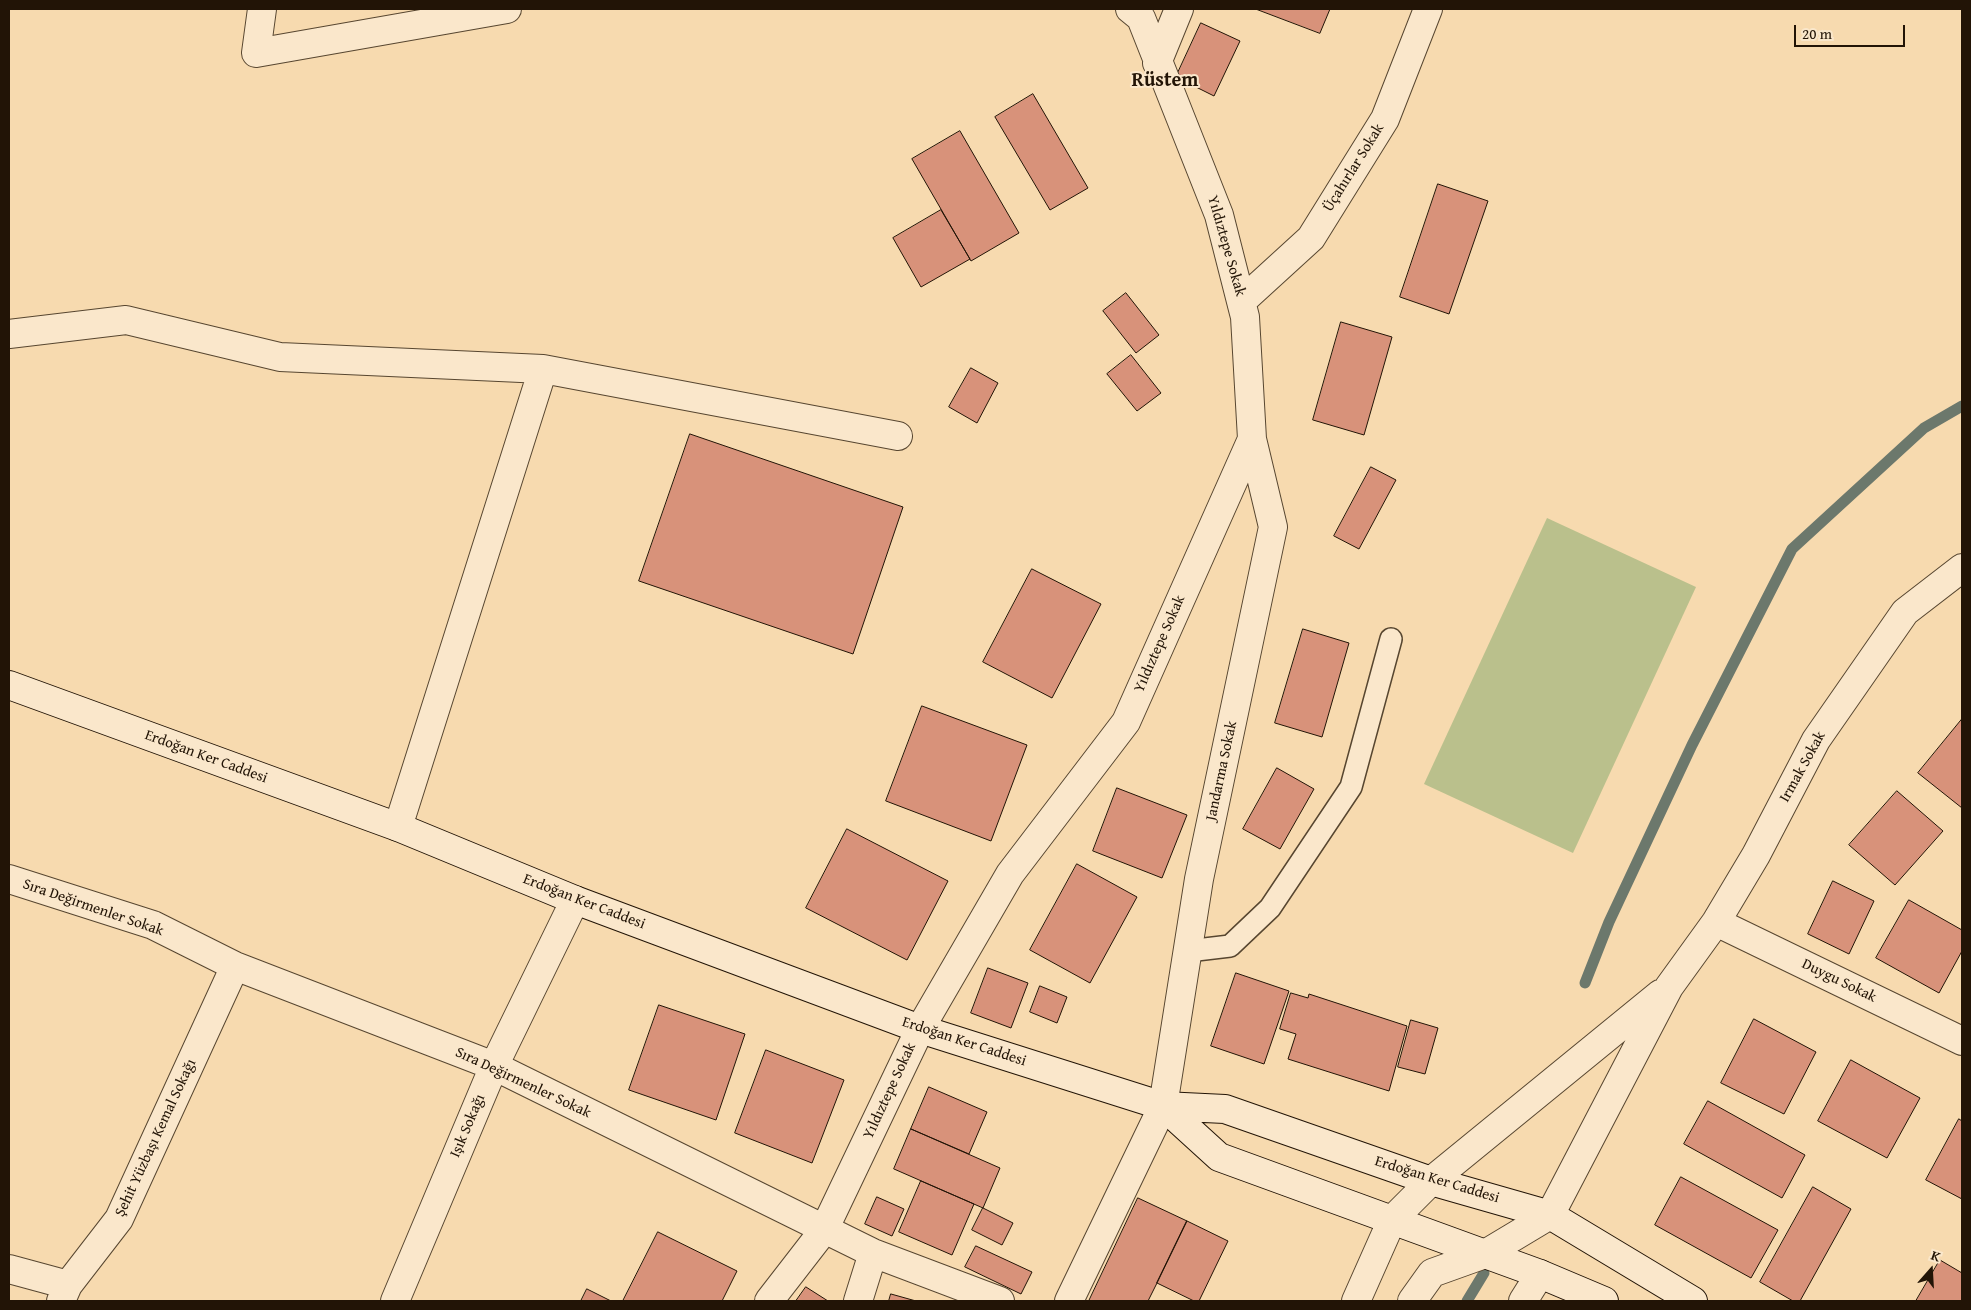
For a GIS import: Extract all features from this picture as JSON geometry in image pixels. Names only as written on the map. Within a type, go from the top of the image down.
[{"type":"street","points":[[262,9],[256,53],[507,9]]},
{"type":"street","name":"Yıldıztepe Sokak","points":[[769,1301],[824,1230],[920,1029],[1010,874],[1126,722],[1252,439],[1242,301],[1219,215],[1181,114],[1158,63],[1141,18],[1130,9]]},
{"type":"street","points":[[1158,63],[1179,9]]},
{"type":"street","name":"Üçahırlar Sokak","points":[[1242,301],[1311,238],[1385,119],[1428,9]]},
{"type":"street","points":[[9,334],[126,320],[280,357],[543,369],[898,436]]},
{"type":"street","points":[[398,826],[543,369]]},
{"type":"street","name":"Jandarma Sokak","points":[[1069,1301],[1164,1106],[1199,879],[1273,527],[1252,439]]},
{"type":"street","name":"Irmak Sokak","points":[[1669,987],[1716,922],[1756,856],[1816,740],[1905,612],[1962,568]]},
{"type":"street","name":"Erdoğan Ker Caddesi","points":[[9,685],[398,826],[575,900],[920,1029],[1164,1106],[1225,1108],[1431,1181],[1550,1215],[1693,1301]]},
{"type":"street","name":"Sıra Değirmenler Sokak","points":[[9,879],[152,925],[235,966],[494,1066],[873,1253],[1000,1301]]},
{"type":"street","name":"Işık Sokağı","points":[[395,1301],[494,1066],[575,900]]},
{"type":"street","name":"Duygu Sokak","points":[[1716,922],[1962,1041]]},
{"type":"street","name":"Şehit Yüzbaşı Kemal Sokağı","points":[[65,1293],[119,1219],[235,966]]},
{"type":"street","points":[[1356,1301],[1392,1220],[1431,1181],[1669,987]]},
{"type":"street","points":[[1412,1301],[1432,1273],[1485,1254],[1550,1215],[1669,987]]},
{"type":"street","name":"Erdoğan Ker Caddesi","points":[[1164,1106],[1219,1157],[1540,1274],[1604,1301]]},
{"type":"street","points":[[858,1301],[873,1253]]},
{"type":"street","points":[[9,1269],[65,1293]]},
{"type":"street","points":[[1524,1301],[1540,1274]]},
{"type":"lane","points":[[1188,952],[1230,946],[1270,908],[1351,786],[1391,639]]},
{"type":"green space","points":[[1547,518],[1696,587],[1573,853],[1424,784]]},
{"type":"building","points":[[1256,9],[1330,9],[1320,33]]},
{"type":"building","points":[[1201,23],[1240,41],[1214,96],[1176,77]]},
{"type":"building","points":[[1033,94],[1088,188],[1050,210],[995,117]]},
{"type":"building","points":[[960,131],[1019,233],[971,261],[912,159]]},
{"type":"building","points":[[1438,184],[1488,201],[1449,314],[1400,297]]},
{"type":"building","points":[[941,210],[970,259],[921,287],[893,238]]},
{"type":"building","points":[[1126,293],[1159,335],[1136,353],[1103,311]]},
{"type":"building","points":[[1341,322],[1392,337],[1364,435],[1313,420]]},
{"type":"building","points":[[1131,355],[1161,393],[1137,411],[1107,374]]},
{"type":"building","points":[[971,368],[998,383],[977,423],[949,407]]},
{"type":"building","points":[[690,434],[903,507],[853,654],[639,581]]},
{"type":"building","points":[[1371,467],[1396,480],[1359,549],[1334,536]]},
{"type":"building","points":[[1032,569],[1101,604],[1052,698],[983,662]]},
{"type":"building","points":[[1303,629],[1349,643],[1322,737],[1275,723]]},
{"type":"building","points":[[922,706],[1027,745],[991,841],[886,801]]},
{"type":"building","points":[[1962,719],[1962,808],[1918,773]]},
{"type":"building","points":[[1277,768],[1314,789],[1280,849],[1243,829]]},
{"type":"building","points":[[1117,788],[1187,815],[1162,878],[1093,851]]},
{"type":"building","points":[[1897,791],[1943,831],[1895,885],[1849,845]]},
{"type":"building","points":[[847,829],[948,881],[907,960],[806,908]]},
{"type":"building","points":[[1077,864],[1137,897],[1090,983],[1030,950]]},
{"type":"building","points":[[1833,881],[1874,901],[1849,954],[1808,934]]},
{"type":"building","points":[[1909,900],[1962,930],[1962,951],[1939,993],[1876,958]]},
{"type":"building","points":[[988,968],[1028,983],[1011,1028],[971,1013]]},
{"type":"building","points":[[1236,973],[1289,991],[1264,1064],[1211,1046]]},
{"type":"building","points":[[1040,986],[1067,997],[1057,1023],[1030,1012]]},
{"type":"building","points":[[1291,993],[1308,998],[1309,994],[1407,1026],[1389,1091],[1288,1059],[1296,1034],[1280,1029]]},
{"type":"building","points":[[659,1005],[745,1034],[716,1120],[629,1090]]},
{"type":"building","points":[[1754,1019],[1816,1052],[1784,1114],[1721,1083]]},
{"type":"building","points":[[1411,1020],[1438,1028],[1425,1074],[1398,1067]]},
{"type":"building","points":[[766,1050],[844,1080],[812,1163],[735,1133]]},
{"type":"building","points":[[1851,1060],[1920,1098],[1887,1158],[1818,1121]]},
{"type":"building","points":[[929,1087],[987,1112],[969,1154],[911,1129]]},
{"type":"building","points":[[1708,1101],[1805,1155],[1782,1198],[1684,1144]]},
{"type":"building","points":[[1959,1119],[1962,1121],[1962,1199],[1926,1180]]},
{"type":"building","points":[[911,1129],[1000,1168],[983,1208],[894,1169]]},
{"type":"building","points":[[1681,1177],[1778,1230],[1751,1278],[1655,1225]]},
{"type":"building","points":[[921,1181],[974,1204],[952,1255],[899,1232]]},
{"type":"building","points":[[1813,1187],[1851,1209],[1800,1301],[1793,1301],[1760,1282]]},
{"type":"building","points":[[877,1197],[904,1209],[892,1236],[865,1224]]},
{"type":"building","points":[[1138,1198],[1187,1221],[1148,1301],[1089,1301]]},
{"type":"building","points":[[983,1208],[1013,1223],[1002,1245],[972,1230]]},
{"type":"building","points":[[1187,1221],[1228,1241],[1199,1301],[1194,1301],[1157,1283]]},
{"type":"building","points":[[658,1232],[737,1271],[722,1301],[623,1301]]},
{"type":"building","points":[[976,1246],[1032,1272],[1021,1294],[965,1267]]},
{"type":"building","points":[[1940,1260],[1962,1273],[1962,1301],[1916,1301]]},
{"type":"building","points":[[806,1287],[828,1301],[796,1301]]},
{"type":"building","points":[[587,1289],[611,1301],[581,1301]]},
{"type":"building","points":[[891,1294],[916,1301],[889,1301]]},
{"type":"waterway","points":[[1585,983],[1609,922],[1692,745],[1792,549],[1924,428],[1962,406]]},
{"type":"waterway","points":[[1467,1301],[1484,1273]]},
{"type":"district","name":"Rüstem","points":[[1165,81]]}]
